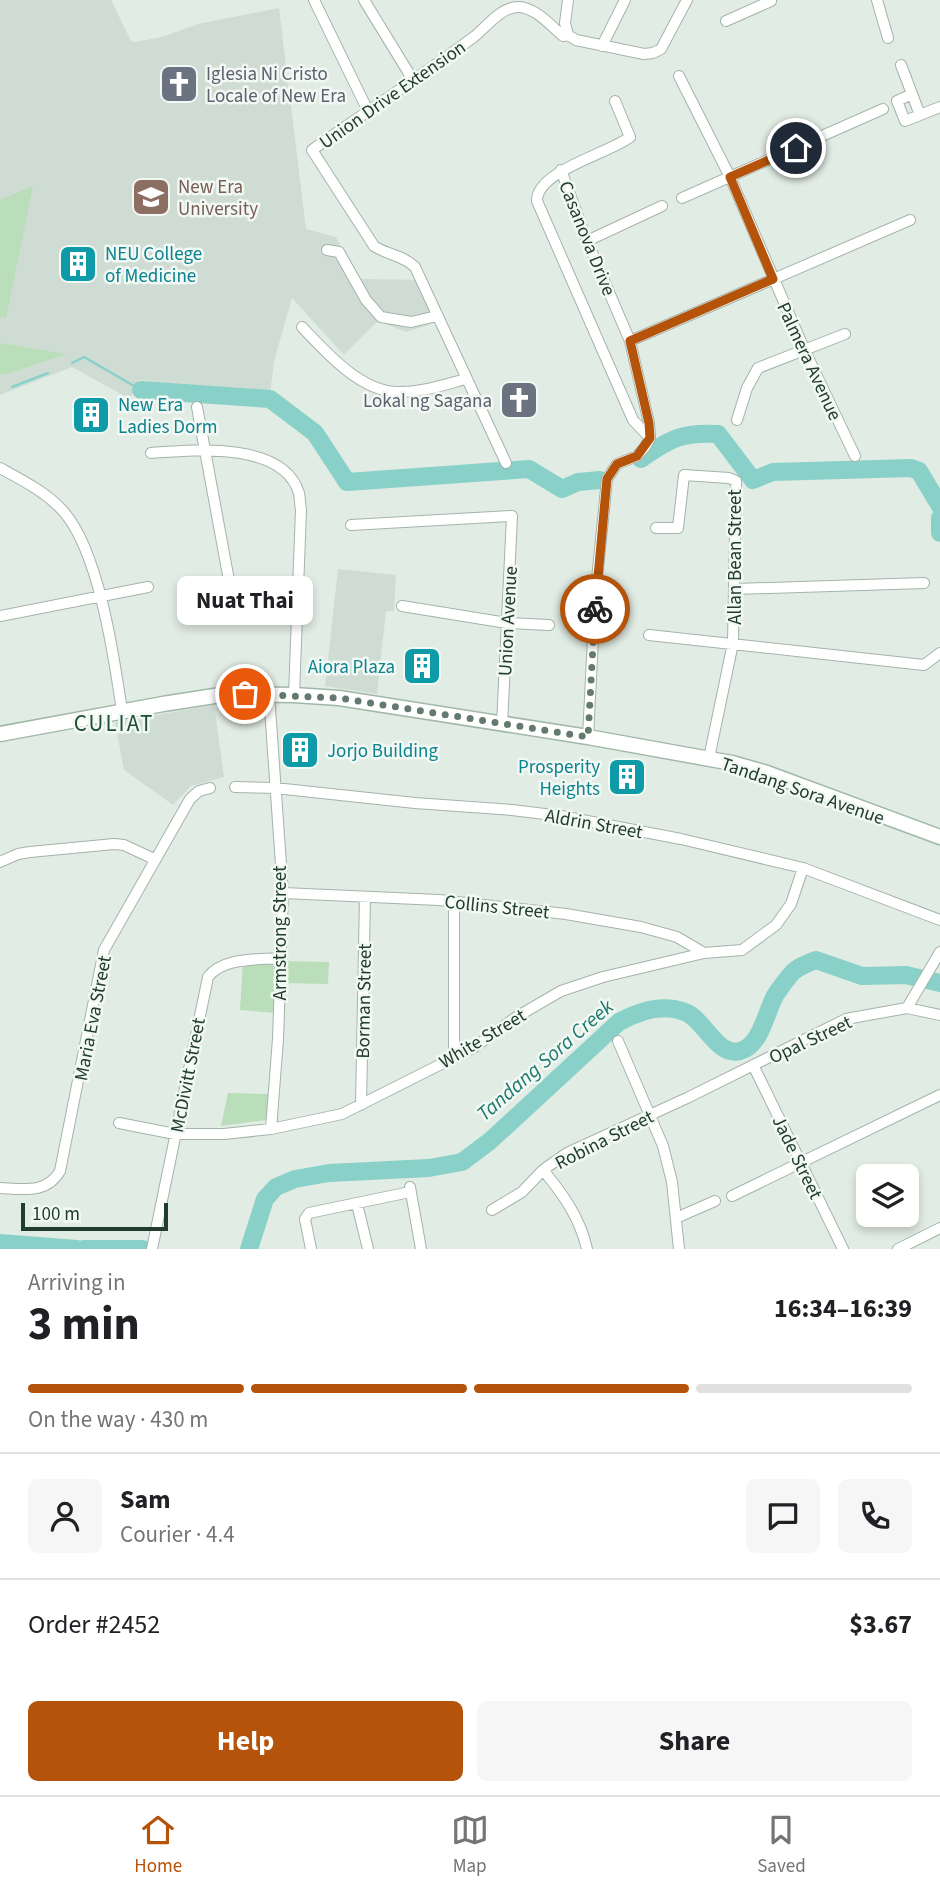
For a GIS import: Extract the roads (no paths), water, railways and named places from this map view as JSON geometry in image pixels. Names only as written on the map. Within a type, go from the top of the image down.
[{"type":"main road","name":"Tandang Sora Avenue","points":[[0,734],[206,697],[269,694],[339,698],[709,758],[767,773],[940,837]]},
{"type":"street","points":[[314,0],[368,111]]},
{"type":"street","points":[[364,0],[413,80]]},
{"type":"street","points":[[568,0],[565,23],[568,35],[576,40],[644,54],[661,49],[687,0]]},
{"type":"street","points":[[602,46],[625,0]]},
{"type":"street","points":[[726,21],[772,0]]},
{"type":"street","points":[[877,0],[888,38]]},
{"type":"street","name":"Union Drive Extension","points":[[506,463],[415,267],[409,260],[383,252],[374,246],[312,150],[413,80],[469,34],[501,13],[519,7],[541,18],[563,36],[568,35]]},
{"type":"street","points":[[901,65],[920,115]]},
{"type":"street","name":"Palmera Avenue","points":[[678,76],[730,177],[804,351],[855,456]]},
{"type":"street","points":[[912,94],[897,101],[905,121],[940,107]]},
{"type":"street","points":[[561,170],[617,145],[630,136],[615,101]]},
{"type":"street","points":[[682,198],[883,108]]},
{"type":"street","name":"Casanova Drive","points":[[561,170],[587,241],[630,341],[650,438],[633,420],[537,201],[540,190],[561,170]]},
{"type":"street","points":[[587,241],[662,206]]},
{"type":"street","points":[[630,341],[910,220]]},
{"type":"street","points":[[327,250],[339,251],[372,308],[381,317],[411,322],[437,316]]},
{"type":"street","points":[[302,327],[331,358],[358,379],[393,392],[429,389],[466,379]]},
{"type":"street","points":[[737,420],[747,388],[758,368],[845,334]]},
{"type":"street","points":[[197,407],[233,602],[245,605],[297,605]]},
{"type":"street","points":[[588,737],[595,599],[607,479],[617,464],[637,456],[650,438]]},
{"type":"street","points":[[151,453],[205,450],[247,454],[277,466],[299,492],[301,510],[294,695]]},
{"type":"street","points":[[0,468],[50,498],[68,517],[82,543],[101,596],[122,711]]},
{"type":"street","name":"Allan Bean Street","points":[[656,528],[678,528],[684,475],[729,478],[736,481],[733,643],[709,758]]},
{"type":"street","name":"Union Avenue","points":[[351,524],[512,516],[502,725]]},
{"type":"street","points":[[735,589],[923,583]]},
{"type":"street","points":[[0,616],[148,587]]},
{"type":"street","points":[[402,606],[507,623],[549,625]]},
{"type":"street","points":[[649,635],[924,665],[940,653]]},
{"type":"street","name":"Armstrong Street","points":[[269,694],[283,893],[276,1086],[271,1129]]},
{"type":"street","name":"Aldrin Street","points":[[235,787],[275,788],[561,816],[681,838],[803,868],[940,920]]},
{"type":"street","name":"Maria Eva Street","points":[[0,1188],[42,1188],[55,1180],[60,1171],[104,950],[190,799],[199,791],[210,788]]},
{"type":"street","points":[[0,862],[18,854],[114,844],[124,845],[154,859]]},
{"type":"street","name":"White Street","points":[[119,1123],[175,1135],[225,1134],[271,1129],[342,1114],[473,1048],[517,1016],[561,991],[603,976],[704,953],[742,950],[776,925],[791,904],[803,868]]},
{"type":"street","name":"Collins Street","points":[[283,893],[454,901],[566,914],[641,927],[677,937],[704,953]]},
{"type":"street","name":"Borman Street","points":[[361,1105],[365,897]]},
{"type":"street","points":[[454,901],[454,1058]]},
{"type":"street","points":[[907,1008],[940,952]]},
{"type":"street","name":"McDivitt Street","points":[[152,1246],[208,977],[230,963],[281,957]]},
{"type":"street","name":"Opal Street","points":[[687,1098],[846,1018],[907,1008],[940,1015]]},
{"type":"street","points":[[618,1041],[663,1146],[672,1182],[679,1249]]},
{"type":"street","name":"Jade Street","points":[[753,1065],[843,1249]]},
{"type":"street","points":[[732,1196],[940,1095]]},
{"type":"street","name":"Robina Street","points":[[492,1210],[522,1192],[543,1170],[567,1153],[687,1098]]},
{"type":"street","points":[[543,1170],[561,1191],[575,1214],[587,1249]]},
{"type":"street","points":[[311,1249],[305,1219],[309,1213],[357,1204],[410,1189],[421,1249]]},
{"type":"street","points":[[676,1218],[715,1201]]},
{"type":"street","points":[[357,1204],[368,1249]]},
{"type":"street","points":[[898,1249],[940,1228]]},
{"type":"waterway","points":[[72,363],[84,357],[141,390]]},
{"type":"waterway","points":[[12,387],[48,373]]},
{"type":"waterway","points":[[141,390],[270,399],[315,433],[347,482],[529,469],[562,489],[578,482],[600,480]]},
{"type":"waterway","points":[[641,459],[686,435],[718,434],[753,480],[773,472],[911,468],[919,471],[940,506]]},
{"type":"waterway","points":[[940,518],[940,533]]},
{"type":"waterway","name":"Tandang Sora Creek","points":[[249,1249],[265,1199],[276,1187],[295,1179],[329,1173],[429,1168],[462,1162],[490,1141],[619,1022],[635,1015],[659,1008],[685,1012],[724,1048],[740,1051],[754,1042],[776,994],[793,972],[816,960],[862,976],[906,975],[940,983]]},
{"type":"waterway","name":"Tandang Sora Creek","points":[[0,1243],[77,1249]]},
{"type":"waterway","name":"Tandang Sora Creek","points":[[83,1249],[143,1249]]},
{"type":"place","name":"Iglesia Ni Cristo Locale of New Era","points":[[179,84]]},
{"type":"place","name":"New Era University","points":[[151,197]]},
{"type":"place","name":"NEU College of Medicine","points":[[78,264]]},
{"type":"place","name":"Lokal ng Sagana","points":[[519,400]]},
{"type":"place","name":"New Era Ladies Dorm","points":[[91,415]]},
{"type":"place","name":"Aiora Plaza","points":[[422,666]]},
{"type":"place","name":"Nuat Thai","points":[[245,694]]},
{"type":"place","name":"Jorjo Building","points":[[300,750]]},
{"type":"place","name":"Prosperity Heights","points":[[627,777]]},
{"type":"district","name":"CULIAT","points":[[114,723]]}]
